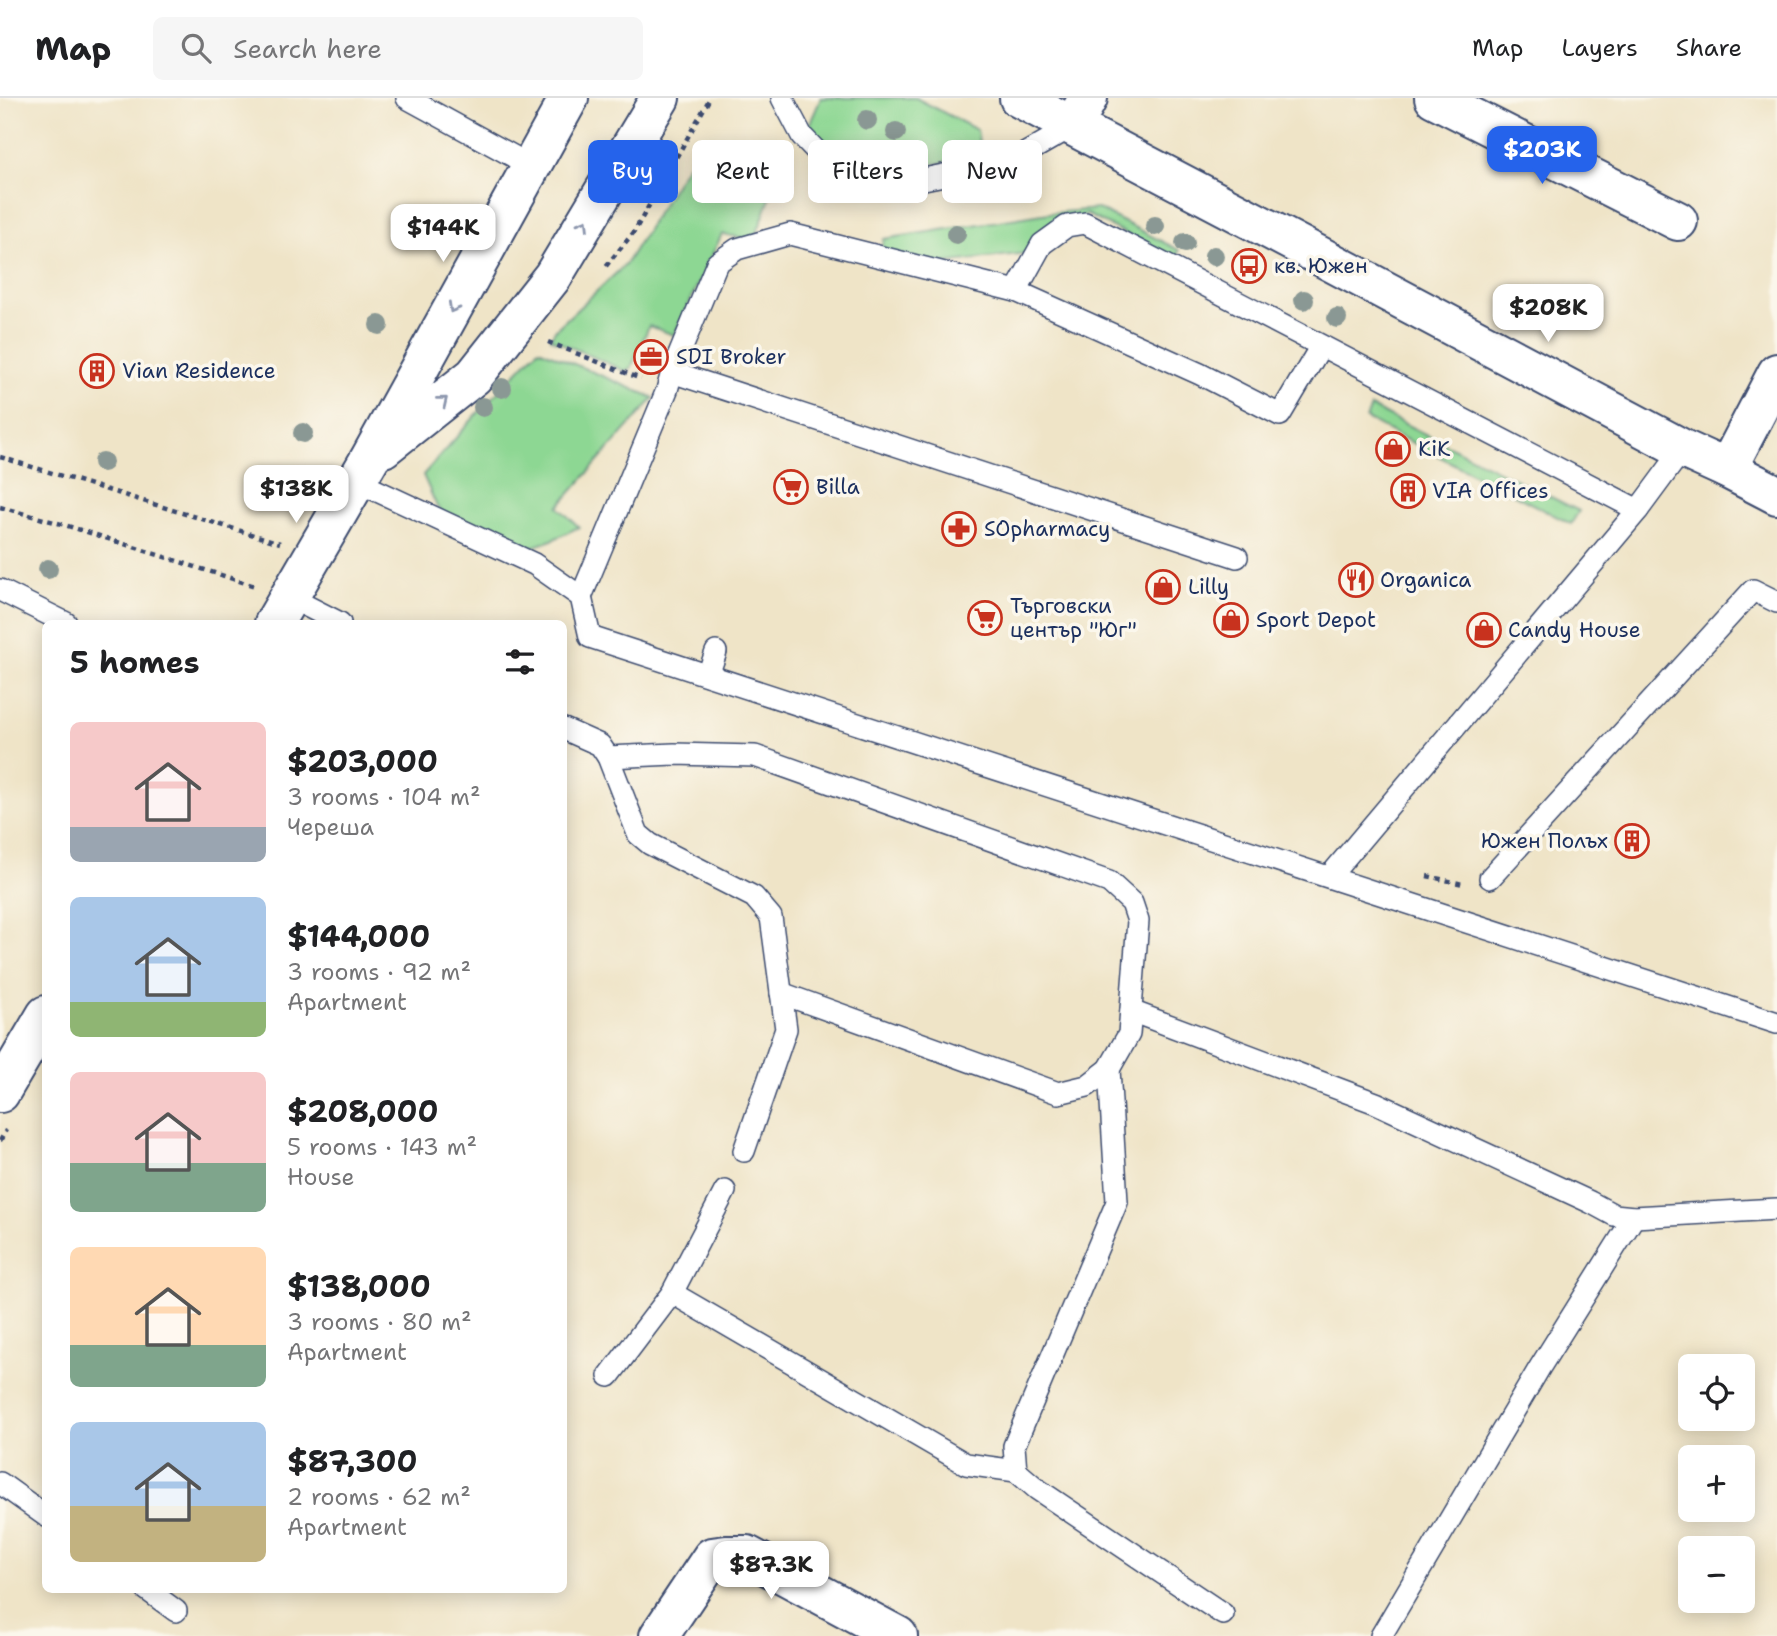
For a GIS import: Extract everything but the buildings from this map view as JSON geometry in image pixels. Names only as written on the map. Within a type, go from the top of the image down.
[{"type":"street","points":[[281,610],[363,470],[569,98]]},
{"type":"street","points":[[363,470],[474,376],[553,275],[660,98]]},
{"type":"street","points":[[1019,98],[1080,112],[1318,254],[1683,449],[1777,495]]},
{"type":"street","points":[[1434,98],[1496,112],[1678,221]]},
{"type":"street","points":[[1727,469],[1777,373]]},
{"type":"street","points":[[0,1093],[40,1036]]},
{"type":"street","points":[[659,1636],[712,1557],[726,1555],[747,1555],[898,1636]]},
{"type":"lane","points":[[407,98],[531,166]]},
{"type":"lane","points":[[782,98],[802,136],[826,161],[858,177],[924,179],[1012,161],[1080,112]]},
{"type":"lane","points":[[1016,291],[1042,244],[1067,226],[1085,223],[1638,510]]},
{"type":"lane","points":[[1321,346],[1280,415],[1200,374],[1016,291],[790,234],[737,248],[717,263],[581,597],[590,637],[1777,1023]]},
{"type":"lane","points":[[670,381],[1237,557]]},
{"type":"lane","points":[[1330,876],[1638,510],[1683,449]]},
{"type":"lane","points":[[363,470],[534,564],[581,597]]},
{"type":"lane","points":[[0,590],[59,620]]},
{"type":"lane","points":[[1490,878],[1753,590],[1777,602]]},
{"type":"lane","points":[[281,610],[326,620]]},
{"type":"lane","points":[[708,675],[716,652]]},
{"type":"lane","points":[[567,730],[600,745],[608,757],[638,834],[650,844],[754,897],[771,917],[786,1029],[744,1151]]},
{"type":"lane","points":[[608,757],[674,754],[755,756],[1110,882],[1132,903],[1139,921],[1129,1034],[1110,1069],[1087,1086],[1058,1093],[781,993]]},
{"type":"lane","points":[[1131,1012],[1376,1103],[1614,1215],[1634,1217],[1777,1209]]},
{"type":"lane","points":[[1016,1471],[1014,1446],[1118,1202],[1110,1069]]},
{"type":"lane","points":[[609,1376],[672,1293],[725,1191]]},
{"type":"lane","points":[[1381,1636],[1540,1367],[1634,1217]]},
{"type":"lane","points":[[672,1293],[966,1464],[1016,1471],[1037,1489],[1223,1614]]},
{"type":"lane","points":[[0,1483],[42,1513]]},
{"type":"lane","points":[[151,1593],[176,1611]]},
{"type":"path","points":[[544,340],[670,381]]},
{"type":"path","points":[[0,457],[314,554]]},
{"type":"path","points":[[0,507],[65,525],[281,610]]},
{"type":"green space","points":[[821,98],[916,98],[977,130],[979,140],[942,140],[942,163],[928,164],[928,140],[817,140],[807,130]]},
{"type":"green space","points":[[687,165],[692,168],[692,203],[768,203],[754,240],[722,234],[674,335],[649,326],[631,368],[625,371],[550,338],[556,329],[625,265],[663,203],[678,203],[678,180]]},
{"type":"green space","points":[[1098,209],[1179,250],[1177,259],[1086,214],[1027,253],[936,264],[881,249],[884,239],[1049,213]]},
{"type":"green space","points":[[539,349],[654,398],[558,507],[579,527],[532,547],[453,522],[437,507],[423,475]]},
{"type":"green space","points":[[1371,407],[1579,511],[1571,524],[1366,419]]},
{"type":"place","name":"кв. Южен","points":[[1249,266]]},
{"type":"place","name":"SDI Broker","points":[[651,357]]},
{"type":"place","name":"Vian Residence","points":[[97,371]]},
{"type":"place","name":"KiK","points":[[1393,449]]},
{"type":"place","name":"Billa","points":[[791,487]]},
{"type":"place","name":"VIA Offices","points":[[1408,491]]},
{"type":"place","name":"SOpharmacy","points":[[959,529]]},
{"type":"place","name":"Organica","points":[[1356,580]]},
{"type":"place","name":"Lilly","points":[[1163,587]]},
{"type":"place","name":"Търговски център \"Юг\"","points":[[985,618]]},
{"type":"place","name":"Sport Depot","points":[[1231,620]]},
{"type":"place","name":"Candy House","points":[[1484,630]]},
{"type":"place","name":"Южен Полъх","points":[[1632,841]]}]
